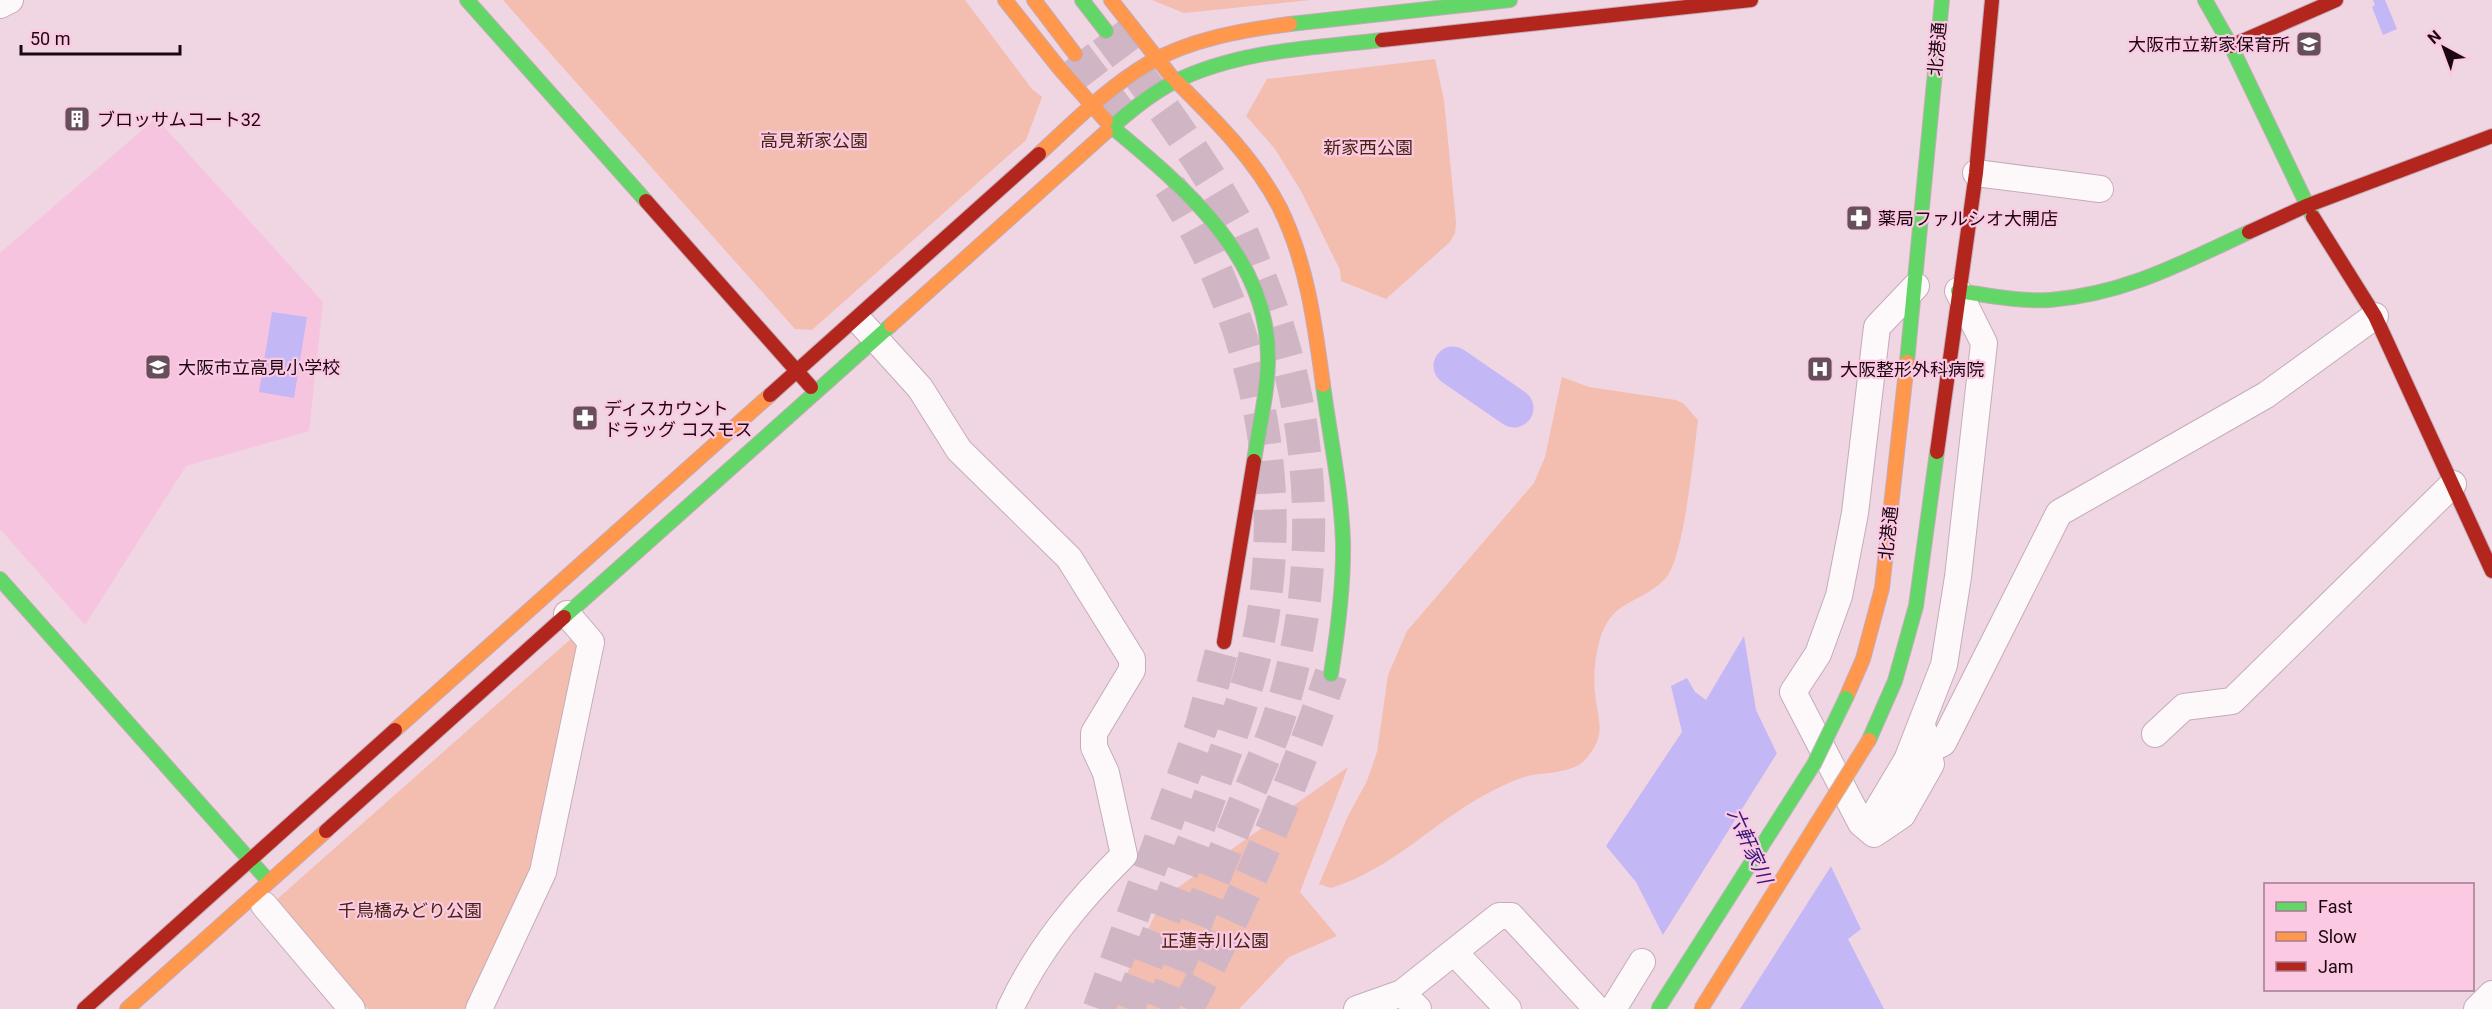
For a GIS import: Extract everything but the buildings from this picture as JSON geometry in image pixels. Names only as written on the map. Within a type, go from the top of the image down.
[{"type":"main road","points":[[467,0],[816,392]]},
{"type":"main road","points":[[1005,0],[1092,106],[1113,127],[1174,178],[1203,207],[1225,233],[1243,263],[1254,289],[1263,321],[1268,355],[1265,393],[1224,642]]},
{"type":"main road","points":[[1034,0],[1075,54]]},
{"type":"main road","points":[[1082,0],[1106,31]]},
{"type":"main road","points":[[1111,0],[1156,60],[1223,127],[1258,171],[1280,208],[1297,251],[1311,298],[1341,504],[1343,560],[1341,617],[1331,674]]},
{"type":"main road","points":[[84,1009],[796,370],[1123,81],[1156,60],[1194,44],[1262,28],[1510,0]]},
{"type":"main road","points":[[127,1009],[266,893],[567,614],[1113,127],[1143,102],[1176,81],[1235,60],[1298,48],[1751,0]]},
{"type":"main road","name":"北港通","points":[[1658,1009],[1814,764],[1863,659],[1882,588],[1916,286],[1942,0]]},
{"type":"main road","name":"北港通","points":[[1701,1009],[1869,740],[1895,681],[1916,606],[1976,173],[1992,0]]},
{"type":"main road","points":[[2205,0],[2231,46],[2306,206],[2375,316],[2492,571]]},
{"type":"main road","points":[[2231,46],[2336,0]]},
{"type":"main road","points":[[1958,291],[2027,300],[2049,300],[2104,293],[2153,277],[2306,206],[2492,136]]},
{"type":"main road","points":[[0,579],[250,859],[266,893]]},
{"type":"street","points":[[0,5],[10,0]]},
{"type":"street","points":[[1976,173],[2100,189]]},
{"type":"street","points":[[1916,286],[1877,327],[1855,513],[1839,596],[1818,654],[1793,692],[1861,823],[1870,822],[1918,755],[1922,724],[1944,665],[1958,577],[1984,343],[1958,291]]},
{"type":"street","points":[[1918,755],[1943,743],[2059,513],[2266,395],[2375,316]]},
{"type":"street","points":[[856,317],[920,388],[959,450],[1069,558],[1132,659],[1132,670],[1094,733],[1094,747],[1106,773],[1125,855],[1088,891],[1043,948],[1010,1009]]},
{"type":"street","points":[[2156,734],[2184,707],[2232,701],[2453,484]]},
{"type":"street","points":[[479,1009],[543,872],[591,642],[567,614]]},
{"type":"street","points":[[266,893],[352,1009]]},
{"type":"street","points":[[1357,1009],[1410,1001],[1455,953],[1499,916],[1511,916],[1597,1009]]},
{"type":"street","points":[[1455,953],[1508,1009]]},
{"type":"street","points":[[1613,1009],[1642,962],[1666,1009]]},
{"type":"street","points":[[2477,1009],[2492,994]]},
{"type":"shaded area","name":"大阪市立高見小学校","points":[[156,118],[323,302],[309,431],[186,466],[85,625],[0,529],[0,253]]},
{"type":"green space","name":"高見新家公園","points":[[503,0],[965,0],[1032,89],[1042,97],[1026,140],[812,330],[795,329]]},
{"type":"green space","points":[[1152,0],[1310,0],[1184,13]]},
{"type":"green space","name":"新家西公園","points":[[1435,59],[1444,100],[1456,222],[1455,233],[1450,242],[1386,299],[1341,281],[1340,270],[1301,191],[1275,149],[1246,116],[1267,79]]},
{"type":"green space","points":[[1562,377],[1589,387],[1676,400],[1684,404],[1698,420],[1683,529],[1672,568],[1655,588],[1618,610],[1604,628],[1599,643],[1594,674],[1600,728],[1596,743],[1579,765],[1560,771],[1527,776],[1494,790],[1453,814],[1375,869],[1331,888],[1319,884],[1348,816],[1367,781],[1377,752],[1388,675],[1407,631],[1534,483],[1545,457]]},
{"type":"green space","name":"千鳥橋みどり公園","points":[[573,637],[581,645],[534,876],[469,1009],[368,1009],[275,901]]},
{"type":"green space","name":"正蓮寺川公園","points":[[1348,767],[1300,892],[1337,936],[1289,957],[1239,1009],[1110,1009],[1163,898]]},
{"type":"water","points":[[2373,0],[2385,0],[2397,29],[2383,35],[2372,7],[2375,5]]},
{"type":"water","points":[[272,312],[307,317],[294,398],[259,392]]},
{"type":"water","name":"六軒家川","points":[[1744,636],[1756,710],[1861,929],[1848,939],[1884,1009],[1707,1009],[1667,943],[1636,882],[1606,846],[1682,732],[1671,686],[1687,678],[1695,692],[1706,700]]},
{"type":"pier","points":[[1779,750],[1833,863],[1740,1009],[1704,1009],[1661,938]]},
{"type":"waterway","points":[[1453,366],[1514,408]]},
{"type":"tunnel","points":[[1106,31],[1194,152],[1245,240],[1278,328],[1293,384],[1303,441],[1308,500],[1308,558],[1302,616],[1291,673],[1275,729],[1161,1009]]},
{"type":"tunnel","points":[[1075,54],[1123,117]]},
{"type":"tunnel","points":[[1128,1009],[1205,810],[1246,688],[1257,647],[1267,587],[1270,526],[1267,464],[1258,404],[1243,345],[1223,287],[1197,232],[1165,179]]},
{"type":"tunnel","points":[[1099,1009],[1202,725],[1224,642]]},
{"type":"tunnel","points":[[1187,1009],[1247,886],[1300,760],[1331,674]]},
{"type":"traffic: fast","points":[[467,0],[646,201]]},
{"type":"traffic: fast","points":[[1082,0],[1106,31]]},
{"type":"traffic: fast","points":[[1290,24],[1510,0]]},
{"type":"traffic: fast","points":[[1907,362],[1942,0]]},
{"type":"traffic: fast","points":[[2205,0],[2231,46],[2313,217]]},
{"type":"traffic: fast","points":[[1106,132],[1157,92],[1200,71],[1277,52],[1382,40]]},
{"type":"traffic: fast","points":[[1112,127],[1193,199],[1217,226],[1237,255],[1254,287],[1264,321],[1268,357],[1265,396],[1254,461]]},
{"type":"traffic: fast","points":[[1958,291],[2027,300],[2077,297],[2153,275],[2249,232]]},
{"type":"traffic: fast","points":[[564,617],[891,325]]},
{"type":"traffic: fast","points":[[1323,385],[1338,482],[1343,541],[1340,608],[1331,674]]},
{"type":"traffic: fast","points":[[1869,740],[1895,681],[1916,606],[1937,452]]},
{"type":"traffic: fast","points":[[0,579],[264,876]]},
{"type":"traffic: fast","points":[[1658,1009],[1814,764],[1846,698]]},
{"type":"traffic: slow","points":[[1005,0],[1060,69],[1106,121]]},
{"type":"traffic: slow","points":[[1034,0],[1075,54]]},
{"type":"traffic: slow","points":[[1111,0],[1171,76]]},
{"type":"traffic: slow","points":[[1039,154],[1105,94],[1149,63],[1200,42],[1254,29],[1290,24]]},
{"type":"traffic: slow","points":[[1176,81],[1246,156],[1280,208],[1297,250],[1309,295],[1323,385]]},
{"type":"traffic: slow","points":[[891,325],[1106,132]]},
{"type":"traffic: slow","points":[[1846,698],[1863,659],[1882,588],[1907,362]]},
{"type":"traffic: slow","points":[[395,730],[770,395]]},
{"type":"traffic: slow","points":[[1701,1009],[1869,740]]},
{"type":"traffic: slow","points":[[127,1009],[326,831]]},
{"type":"traffic: jam","points":[[1382,40],[1751,0]]},
{"type":"traffic: jam","points":[[1937,452],[1976,173],[1992,0]]},
{"type":"traffic: jam","points":[[2231,46],[2336,0]]},
{"type":"traffic: jam","points":[[2249,232],[2306,206],[2492,136]]},
{"type":"traffic: jam","points":[[770,395],[1039,154]]},
{"type":"traffic: jam","points":[[646,201],[811,387]]},
{"type":"traffic: jam","points":[[2313,217],[2375,316],[2492,571]]},
{"type":"traffic: jam","points":[[1224,642],[1254,461]]},
{"type":"traffic: jam","points":[[326,831],[564,617]]},
{"type":"traffic: jam","points":[[84,1009],[395,730]]},
{"type":"place","name":"大阪市立新家保育所","points":[[2309,44]]},
{"type":"place","name":"ブロッサムコート32","points":[[77,119]]},
{"type":"place","name":"薬局ファルシオ大開店","points":[[1859,218]]},
{"type":"place","name":"大阪市立高見小学校","points":[[158,367]]},
{"type":"place","name":"大阪整形外科病院","points":[[1820,369]]},
{"type":"place","name":"ディスカウント ドラッグ コスモス","points":[[585,418]]}]
